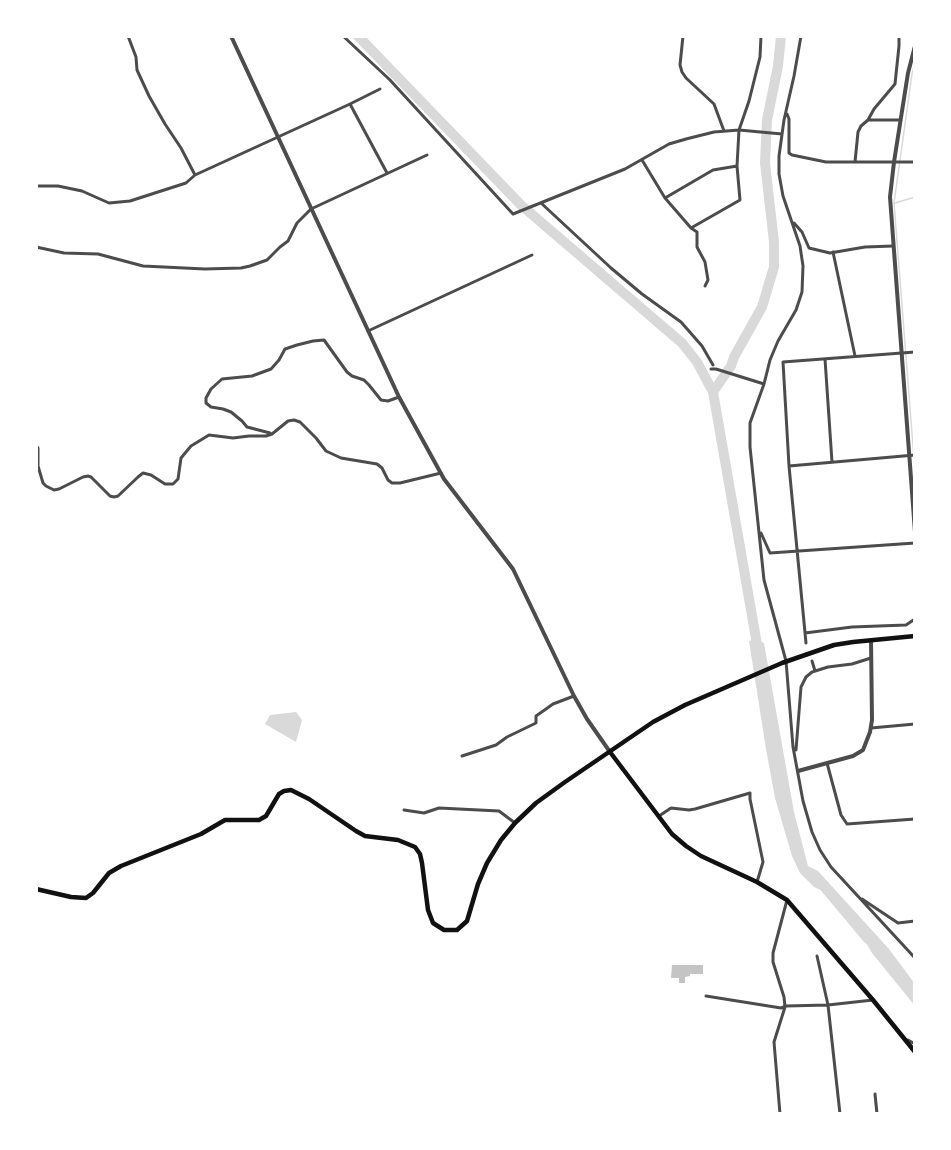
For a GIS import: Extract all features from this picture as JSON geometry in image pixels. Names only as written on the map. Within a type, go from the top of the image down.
[{"type":"main road","points":[[36,889],[71,897],[86,897],[93,893],[109,873],[121,866],[201,834],[225,820],[259,820],[266,816],[279,794],[291,790],[309,799],[365,836],[398,840],[415,847],[422,863],[428,910],[433,923],[444,930],[458,930],[467,921],[487,862],[501,840],[516,823],[536,803],[653,722],[685,705],[784,662],[834,645],[915,636]]},
{"type":"main road","points":[[610,752],[672,834],[686,846],[787,900],[915,1052]]},
{"type":"street","points":[[128,36],[136,57],[137,70],[154,105],[195,175]]},
{"type":"street","points":[[231,36],[399,397],[456,497],[513,568],[574,696],[610,752]]},
{"type":"street","points":[[343,36],[390,80],[513,214],[625,169],[669,144],[686,138],[742,130],[780,133]]},
{"type":"street","points":[[682,36],[680,65],[682,72],[714,104],[724,131]]},
{"type":"street","points":[[691,228],[740,200],[737,166],[742,130],[758,65],[761,36]]},
{"type":"street","points":[[801,36],[780,133],[779,174],[783,196],[800,246],[804,266],[802,292],[796,309],[777,341],[750,423],[750,447],[764,580],[784,662],[795,755],[807,818],[820,850],[831,867],[915,958]]},
{"type":"street","points":[[855,162],[858,132],[861,126],[895,84],[899,36]]},
{"type":"street","points":[[915,46],[900,120],[890,197],[915,532]]},
{"type":"street","points":[[36,186],[58,186],[82,191],[109,203],[130,201],[186,183],[195,175],[380,88]]},
{"type":"street","points":[[350,104],[387,173]]},
{"type":"street","points":[[786,112],[789,118],[789,153],[792,155],[826,162],[915,162]]},
{"type":"street","points":[[868,120],[900,120]]},
{"type":"street","points":[[36,247],[64,253],[98,254],[143,266],[205,269],[250,266],[267,260],[288,242],[297,223],[311,208],[427,155]]},
{"type":"street","points":[[642,160],[665,198],[697,232],[697,247],[705,262],[708,280],[705,286]]},
{"type":"street","points":[[665,198],[713,170],[737,166]]},
{"type":"street","points":[[540,204],[634,288],[681,322],[702,346],[713,368],[762,384]]},
{"type":"street","points":[[792,222],[802,232],[809,248],[833,252],[893,246]]},
{"type":"street","points":[[833,252],[855,357]]},
{"type":"street","points":[[368,331],[532,255]]},
{"type":"street","points":[[272,434],[247,427],[231,412],[206,404],[206,398],[211,389],[222,380],[261,374],[271,369],[285,349],[297,345],[324,340],[347,372],[364,380],[381,400],[388,401],[399,397]]},
{"type":"street","points":[[806,643],[789,466],[783,362],[915,352]]},
{"type":"street","points":[[825,359],[832,463]]},
{"type":"street","points":[[36,445],[42,483],[46,486],[54,490],[59,489],[88,476],[114,497],[143,473],[165,484],[177,482],[181,458],[191,446],[209,435],[233,438],[266,436],[272,434],[284,423],[294,420],[300,422],[326,451],[341,458],[377,464],[392,483],[441,473]]},
{"type":"street","points":[[789,466],[915,455]]},
{"type":"street","points":[[759,528],[770,553],[915,543]]},
{"type":"street","points":[[805,633],[852,627],[906,625],[915,619]]},
{"type":"street","points":[[798,771],[853,756],[863,750],[871,728],[871,640]]},
{"type":"street","points":[[795,755],[801,687],[806,677],[815,671],[871,658]]},
{"type":"street","points":[[812,661],[815,671]]},
{"type":"street","points":[[462,756],[496,745],[536,723],[536,716],[553,704],[574,696]]},
{"type":"street","points":[[871,728],[915,724]]},
{"type":"street","points":[[827,763],[841,815],[847,824],[915,819]]},
{"type":"street","points":[[659,816],[671,808],[695,809],[750,793],[763,862],[757,882]]},
{"type":"street","points":[[404,810],[424,813],[439,808],[499,811],[516,823]]},
{"type":"street","points":[[861,898],[898,923],[915,921]]},
{"type":"street","points":[[780,1114],[774,1042],[785,1007],[773,962],[773,953],[787,900]]},
{"type":"street","points":[[817,956],[828,1005],[840,1114]]},
{"type":"street","points":[[706,996],[781,1008],[873,1000]]},
{"type":"street","points":[[906,1040],[915,1044]]},
{"type":"street","points":[[875,1094],[877,1114]]},
{"type":"shaded area","points":[[756,639],[764,643],[794,812],[808,866],[818,871],[889,949],[915,984],[915,1006],[872,953],[858,929],[829,894],[814,887],[800,873],[792,856],[775,798],[766,749],[749,641]]},
{"type":"shaded area","points":[[296,712],[302,720],[296,742],[265,724],[270,715]]},
{"type":"building","points":[[672,965],[703,965],[703,974],[690,974],[685,977],[685,983],[679,983],[679,978],[671,978]]},
{"type":"waterway","points":[[358,36],[521,205],[682,343],[697,362],[713,392],[758,650]]},
{"type":"waterway","points":[[713,392],[731,366],[762,307],[774,267],[774,242],[765,163],[767,120],[778,66],[781,36]]},
{"type":"waterway","points":[[915,63],[894,203],[915,472]]},
{"type":"waterway","points":[[895,203],[915,197]]},
{"type":"waterway","points":[[822,884],[868,939]]}]
